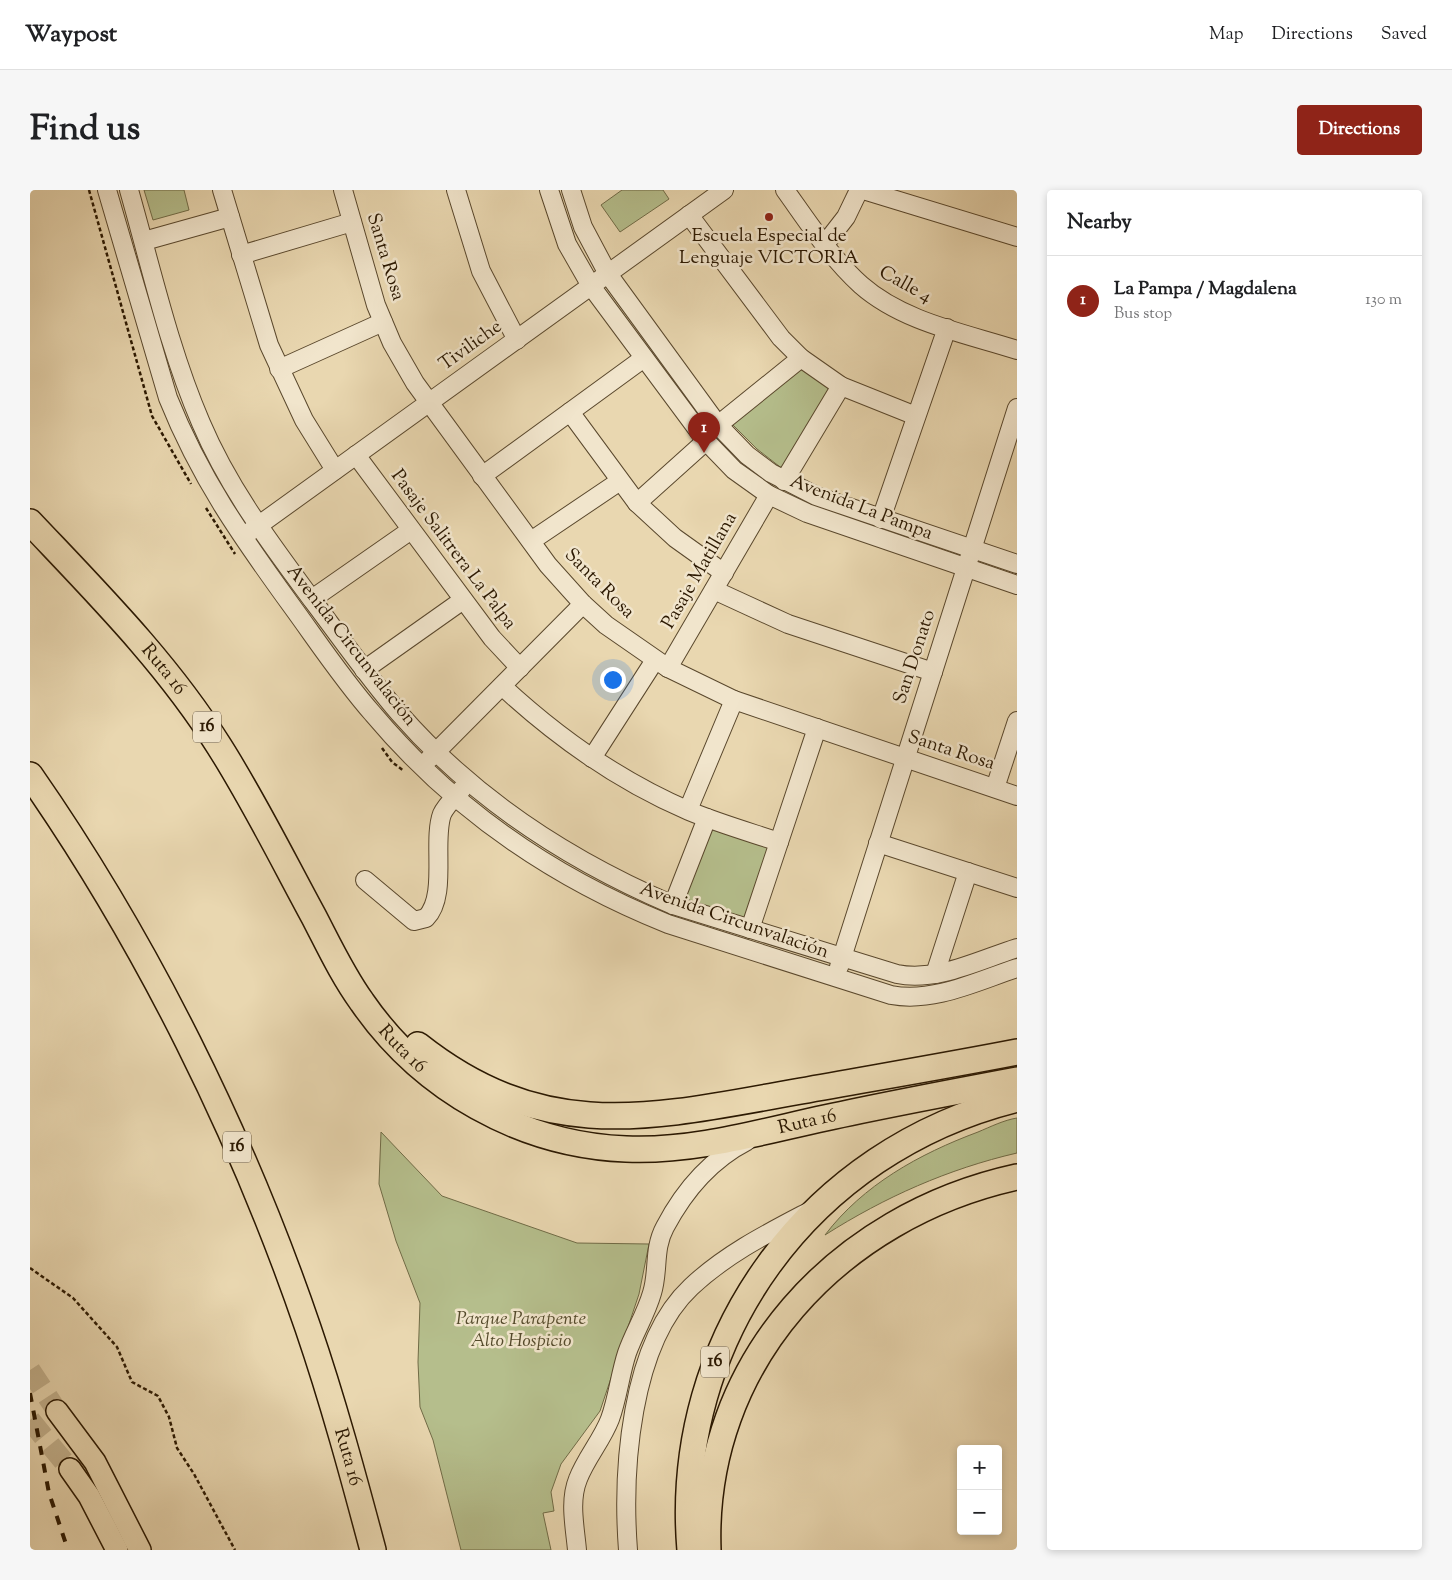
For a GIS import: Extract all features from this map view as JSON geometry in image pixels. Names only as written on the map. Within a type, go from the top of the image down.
[{"type":"highway","name":"Ruta 16","points":[[30,522],[117,615],[194,707],[255,806],[338,963],[374,1019],[422,1068],[474,1105],[528,1130],[584,1145],[643,1149],[700,1144],[1017,1080]]},
{"type":"highway","name":"Ruta 16","points":[[30,775],[83,856],[128,933],[174,1017],[233,1139],[260,1202],[307,1327],[342,1436],[373,1550]]},
{"type":"highway","points":[[338,963],[371,1003],[390,1021],[446,1065],[502,1095],[542,1108],[583,1116],[631,1116],[690,1111],[1017,1052]]},
{"type":"highway","name":"16","points":[[690,1550],[688,1504],[692,1452],[702,1404],[716,1361],[734,1321],[754,1285],[780,1249],[821,1205],[863,1171],[905,1144],[968,1114],[1017,1099]]},
{"type":"highway","points":[[708,1550],[711,1491],[727,1425],[755,1363],[795,1305],[840,1260],[889,1226],[948,1197],[1017,1177]]},
{"type":"main road","points":[[58,1411],[95,1462],[140,1550]]},
{"type":"main road","points":[[70,1469],[89,1496],[118,1550]]},
{"type":"street","name":"Avenida Circunvalación","points":[[108,190],[171,406],[195,459],[242,537],[349,685],[378,720],[422,767],[455,797],[533,856],[613,901],[668,924],[891,995],[918,997],[934,995],[1017,968]]},
{"type":"street","name":"Avenida Circunvalación","points":[[129,190],[178,360],[197,415],[228,478],[258,526],[364,670],[399,714],[468,781],[505,811],[562,850],[613,878],[673,904],[897,974],[915,977],[935,974],[1017,948]]},
{"type":"street","points":[[222,190],[259,317],[279,369],[304,420],[335,470]]},
{"type":"street","name":"Santa Rosa","points":[[342,190],[383,322],[403,362],[428,403],[482,476],[531,541],[583,604],[612,630],[662,664],[734,700],[1017,796]]},
{"type":"street","points":[[456,190],[481,271],[516,340]]},
{"type":"street","name":"Avenida La Pampa","points":[[549,190],[567,244],[591,286],[706,442],[734,470],[769,495],[807,513],[1017,585]]},
{"type":"street","name":"Avenida La Pampa","points":[[571,190],[587,235],[608,274],[718,425],[747,456],[784,480],[816,496],[1017,564]]},
{"type":"street","name":"Tiviliche","points":[[242,537],[724,190]]},
{"type":"street","name":"Calle 4","points":[[784,190],[850,274],[872,294],[901,311],[1017,350]]},
{"type":"street","points":[[825,244],[846,216],[860,190]]},
{"type":"street","points":[[863,190],[1017,237]]},
{"type":"street","points":[[689,215],[781,338],[801,358],[841,386],[916,416]]},
{"type":"street","points":[[144,241],[230,217]]},
{"type":"street","points":[[241,255],[352,222]]},
{"type":"street","points":[[279,369],[383,322]]},
{"type":"street","points":[[881,519],[947,328]]},
{"type":"street","points":[[482,476],[644,358]]},
{"type":"street","points":[[718,425],[801,358]]},
{"type":"street","points":[[784,480],[841,386]]},
{"type":"street","name":"San Donato","points":[[835,977],[972,549],[1012,442],[1017,408]]},
{"type":"street","points":[[570,412],[637,503],[675,538],[724,573]]},
{"type":"street","points":[[637,503],[706,442]]},
{"type":"street","name":"Pasaje Salitrera La Palpa","points":[[356,455],[498,646],[520,668]]},
{"type":"street","points":[[531,541],[620,481]]},
{"type":"street","name":"Pasaje Matillana","points":[[592,758],[714,590],[769,495]]},
{"type":"street","points":[[312,599],[411,530]]},
{"type":"street","points":[[714,590],[788,624],[933,672]]},
{"type":"street","points":[[364,670],[463,600]]},
{"type":"street","points":[[422,767],[583,604]]},
{"type":"street","points":[[502,686],[544,723],[592,758],[638,786],[707,818],[779,842]]},
{"type":"street","points":[[688,810],[734,700]]},
{"type":"street","points":[[995,788],[1017,721]]},
{"type":"street","points":[[750,929],[817,728]]},
{"type":"street","points":[[365,880],[414,921],[426,918],[434,905],[440,860],[440,822],[443,813],[468,781]]},
{"type":"street","points":[[673,904],[707,818]]},
{"type":"street","points":[[878,843],[1017,888]]},
{"type":"street","points":[[935,974],[968,872]]},
{"type":"street","points":[[577,1550],[573,1501],[575,1489],[582,1470],[611,1416],[627,1355],[652,1294],[656,1254],[664,1227],[694,1182],[719,1158],[745,1142],[788,1126]]},
{"type":"street","points":[[628,1550],[626,1489],[631,1431],[650,1355],[665,1320],[691,1287],[724,1260],[758,1238],[821,1205]]},
{"type":"path","points":[[30,1268],[73,1298],[117,1348],[132,1382],[158,1396],[169,1417],[177,1448],[194,1474],[235,1550]]},
{"type":"green space","points":[[144,190],[184,190],[189,210],[153,220]]},
{"type":"green space","points":[[622,190],[663,190],[669,199],[620,232],[601,205]]},
{"type":"green space","points":[[799,367],[832,385],[784,470],[757,449],[731,423]]},
{"type":"green space","points":[[713,825],[767,842],[771,850],[744,921],[682,901]]},
{"type":"green space","points":[[1017,1118],[1017,1153],[966,1167],[918,1186],[871,1208],[825,1235],[857,1201],[894,1173],[935,1150],[1002,1122]]},
{"type":"green space","name":"Parque Parapente Alto Hospicio","points":[[381,1132],[442,1196],[577,1243],[649,1244],[639,1294],[600,1411],[561,1464],[551,1492],[554,1511],[543,1513],[551,1550],[461,1550],[433,1440],[420,1407],[418,1362],[420,1303],[396,1241],[379,1184]]},
{"type":"tunnel","points":[[30,1370],[57,1411]]},
{"type":"tunnel","points":[[30,1420],[70,1469]]},
{"type":"railway","points":[[30,1393],[49,1493],[68,1550]]},
{"type":"place","name":"Escuela Especial de Lenguaje VICTORIA","points":[[769,217]]},
{"type":"place","name":"La Pampa / Magdalena","points":[[704,453]]}]
